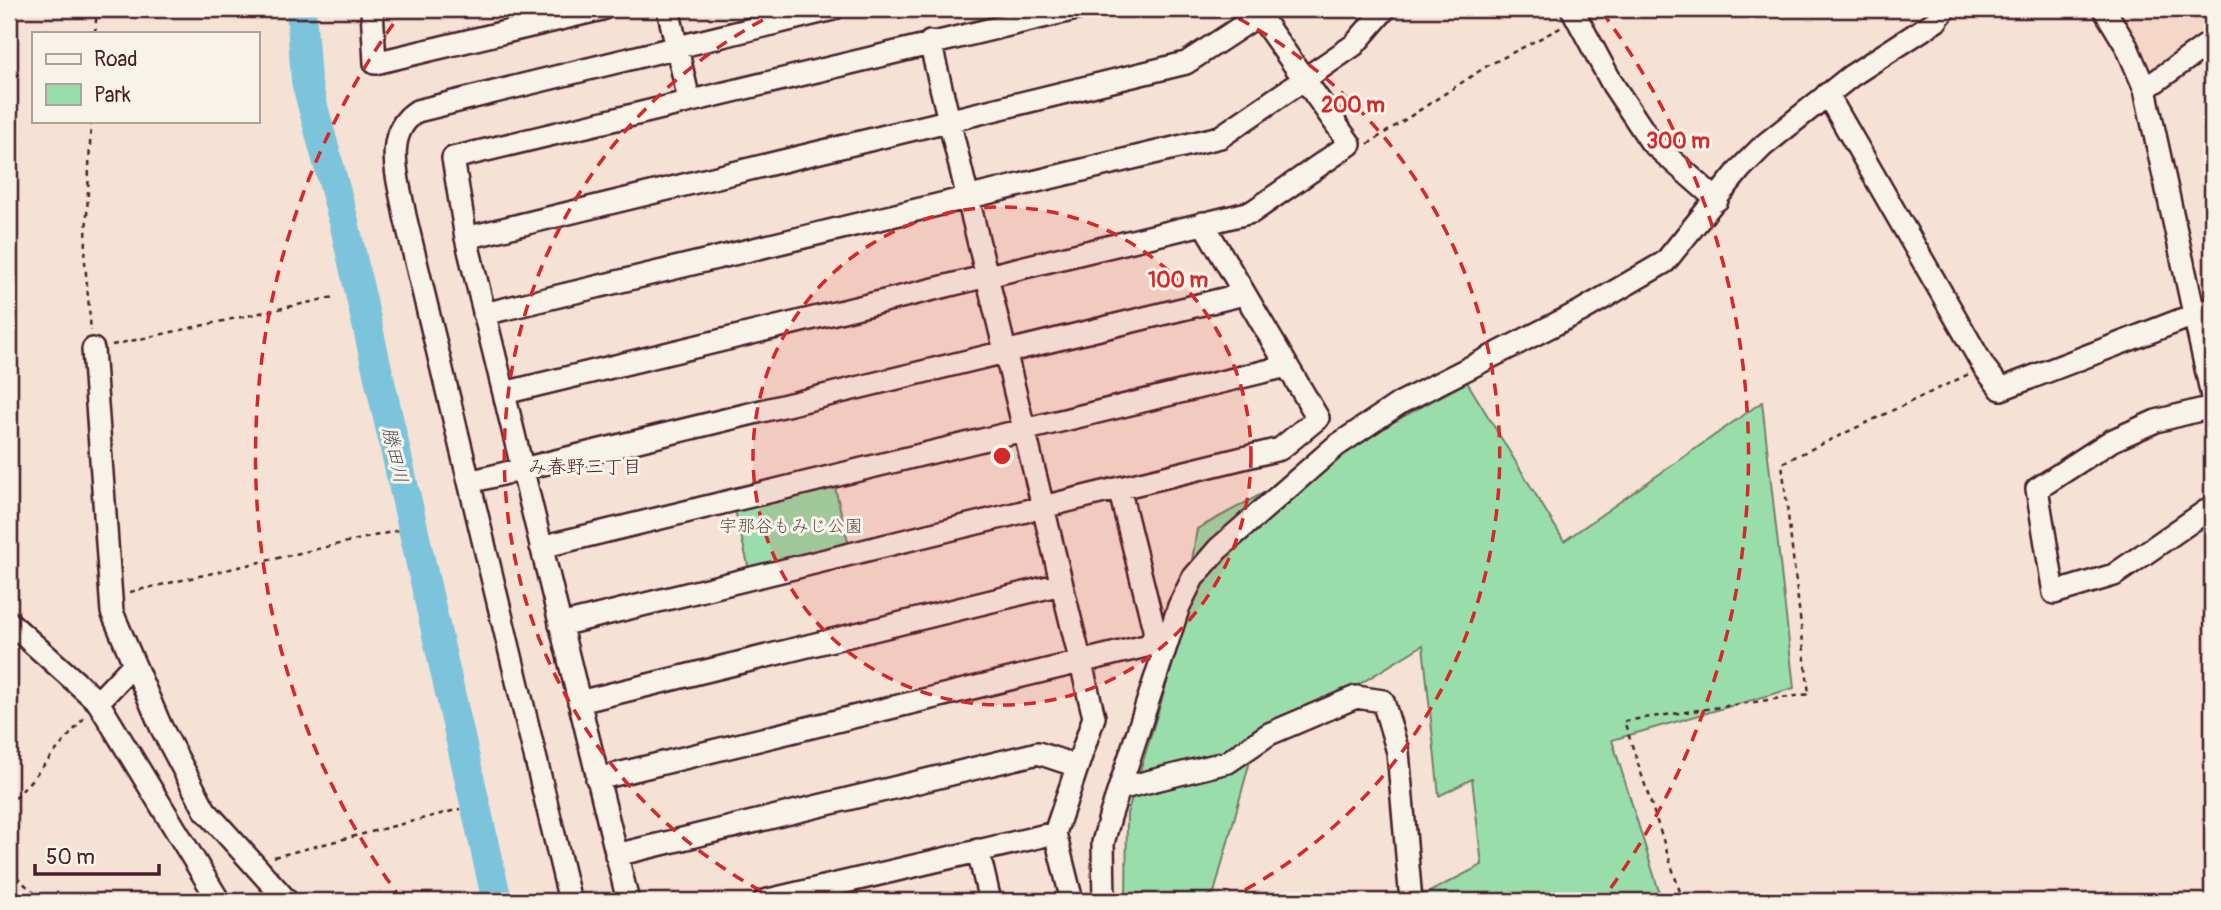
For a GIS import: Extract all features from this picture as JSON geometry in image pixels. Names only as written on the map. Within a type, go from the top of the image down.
[{"type":"street","points":[[372,9],[375,63],[602,9]]},
{"type":"street","points":[[668,9],[689,100]]},
{"type":"street","points":[[570,901],[405,216],[395,156],[400,126],[417,111],[833,9]]},
{"type":"street","points":[[628,901],[484,314],[466,237],[453,158],[1076,9]]},
{"type":"street","points":[[484,314],[1220,137],[1353,45],[1385,9]]},
{"type":"street","points":[[1104,901],[1103,843],[1119,789],[1179,606],[1193,578],[1218,549],[1301,475],[1369,421],[1581,311],[1665,262],[1763,145],[1827,94],[1936,21],[1945,9]]},
{"type":"street","points":[[2104,9],[2127,47],[2145,89],[2204,311],[2212,396]]},
{"type":"street","points":[[466,237],[1186,64],[1264,12],[1304,79],[1350,144],[1252,212],[503,393]]},
{"type":"street","points":[[1575,14],[1613,85],[1651,142],[1717,200]]},
{"type":"street","points":[[2145,89],[2212,41]]},
{"type":"street","points":[[930,42],[1094,717],[1055,833],[1072,901]]},
{"type":"street","points":[[1827,94],[1984,367],[2001,389],[2204,311]]},
{"type":"street","points":[[560,625],[1280,449],[1318,418],[1203,223]]},
{"type":"street","points":[[469,482],[1244,294]]},
{"type":"street","points":[[93,349],[112,612],[161,727],[205,810],[287,901]]},
{"type":"street","points":[[541,547],[1287,366]]},
{"type":"street","points":[[2212,407],[2156,421],[2111,441],[2037,489],[2054,593],[2114,575],[2212,507]]},
{"type":"street","points":[[597,779],[1150,645],[1155,633],[1119,488]]},
{"type":"street","points":[[579,702],[1061,584]]},
{"type":"street","points":[[9,622],[98,702],[219,901]]},
{"type":"street","points":[[98,702],[133,665]]},
{"type":"street","points":[[1119,789],[1228,762],[1269,734],[1356,697],[1383,701],[1398,752],[1411,901]]},
{"type":"street","points":[[616,855],[1038,753],[1077,766]]},
{"type":"street","points":[[764,901],[1055,833]]},
{"type":"street","points":[[978,850],[990,901]]},
{"type":"path","points":[[95,32],[97,9]]},
{"type":"path","points":[[1350,144],[1356,152],[1487,66],[1575,14]]},
{"type":"path","points":[[91,122],[85,262],[93,349],[334,297]]},
{"type":"path","points":[[1683,901],[1624,721],[1809,694],[1782,463],[1984,367]]},
{"type":"path","points":[[110,596],[400,530]]},
{"type":"path","points":[[9,806],[98,702]]},
{"type":"path","points":[[254,863],[460,809]]},
{"type":"path","points":[[9,870],[43,901]]},
{"type":"shaded area","points":[[2118,9],[2212,9],[2212,35],[2149,72]]},
{"type":"green space","points":[[1467,382],[1564,541],[1762,402],[1794,688],[1612,740],[1662,901],[1412,901],[1482,865],[1472,779],[1439,796],[1423,645],[1253,750],[1214,893],[1199,901],[1126,901],[1127,814],[1179,643],[1197,529]]},
{"type":"green space","name":"宇那谷もみじ公園","points":[[834,483],[849,546],[749,569],[734,506]]},
{"type":"waterway","name":"勝田川","points":[[301,9],[306,81],[344,222],[497,901]]},
{"type":"district","name":"み春野三丁目","points":[[585,466]]}]
